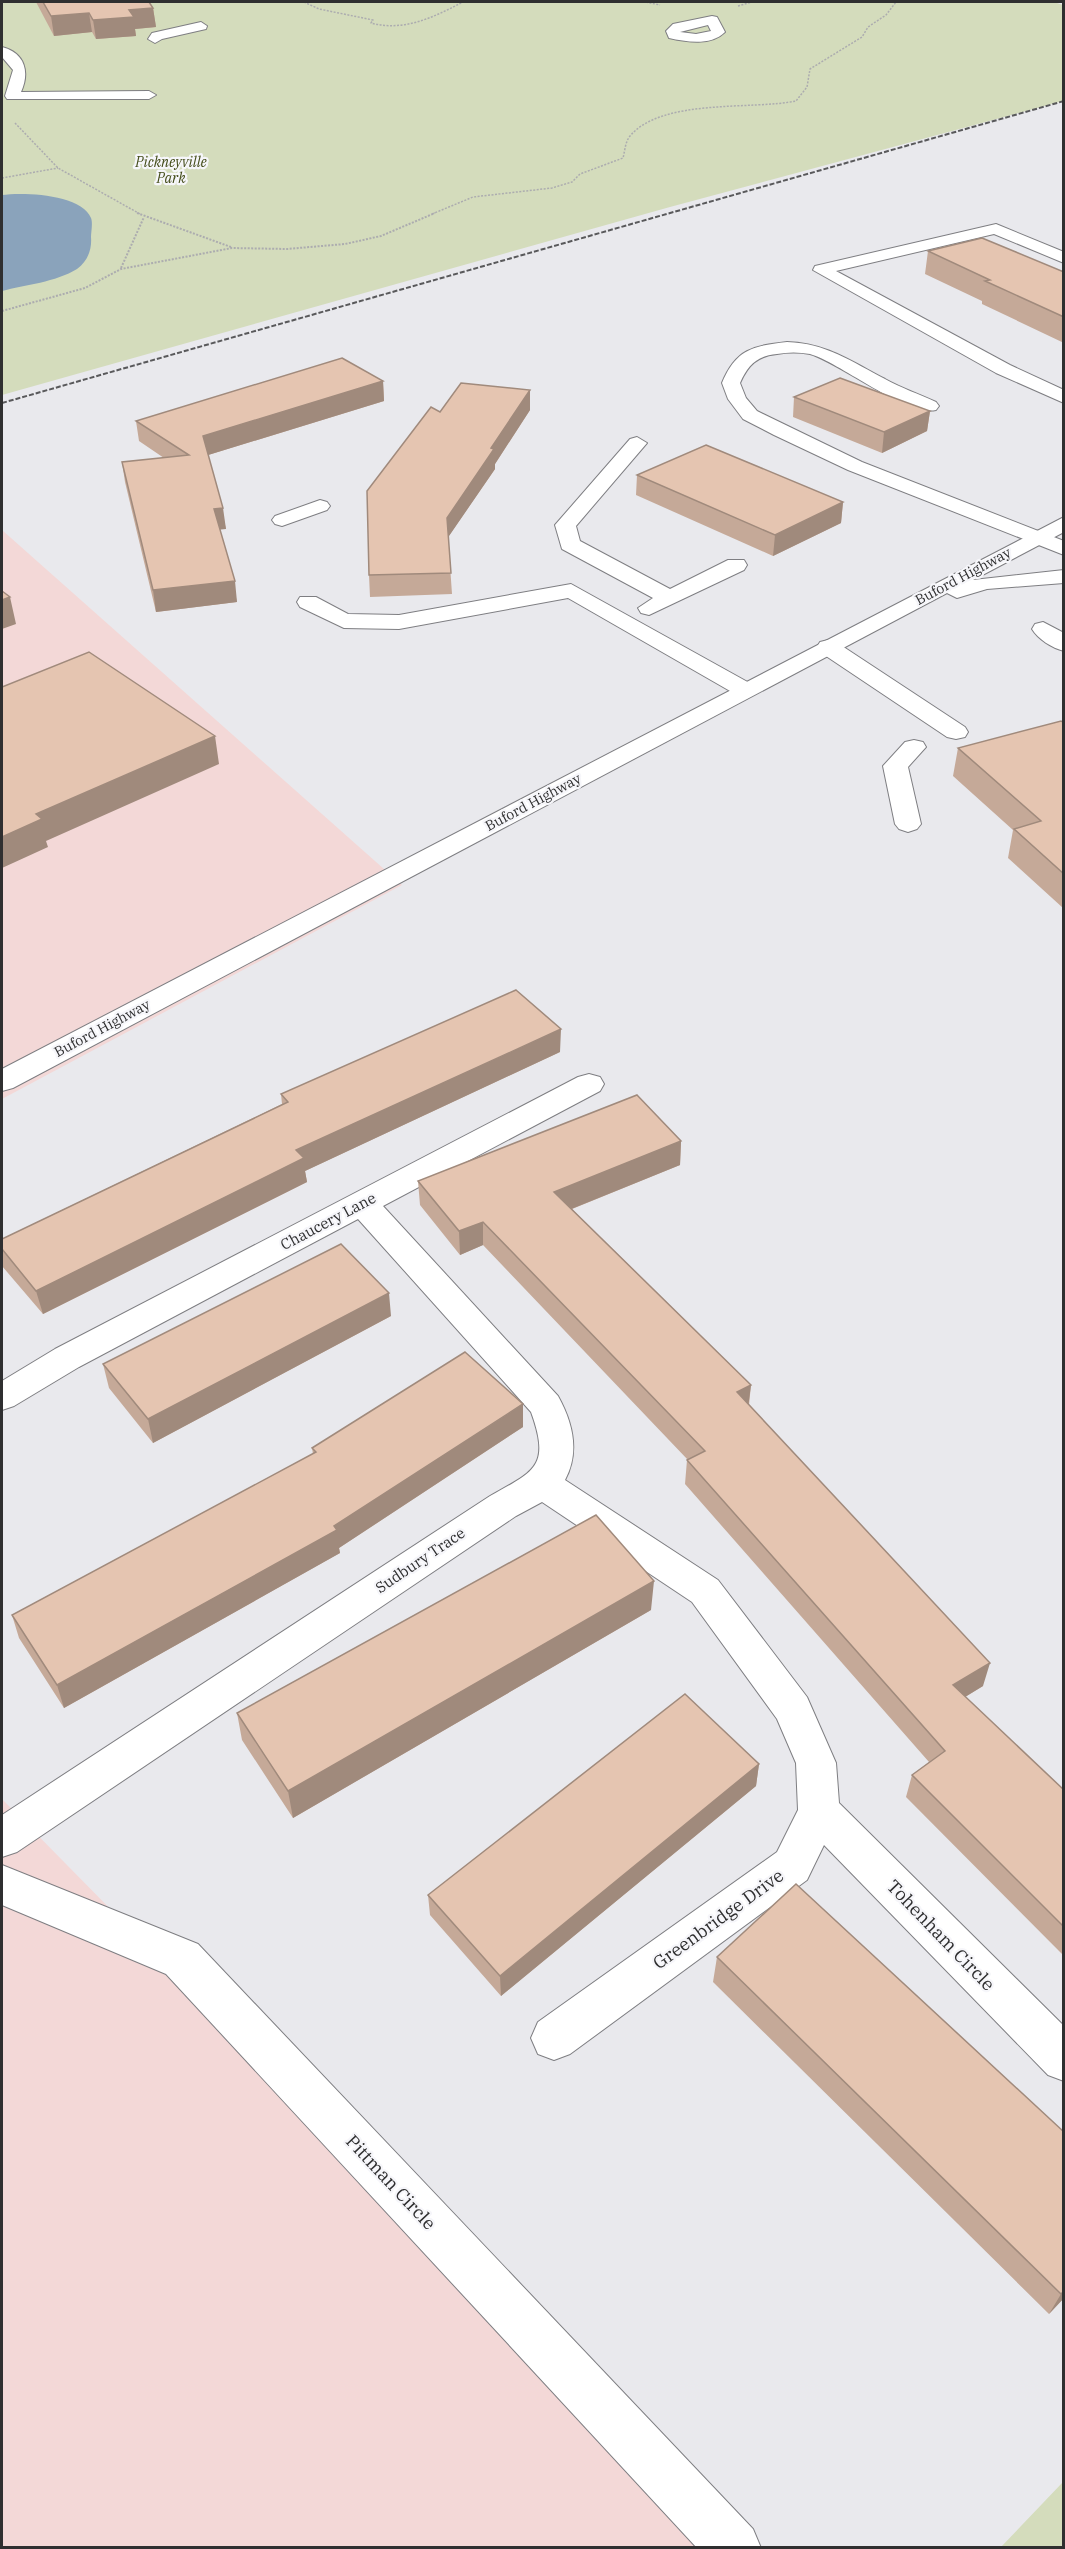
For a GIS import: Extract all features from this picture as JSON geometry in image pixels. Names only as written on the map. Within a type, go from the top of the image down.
[{"type":"street","points":[[154,39],[157,36],[201,26]]},
{"type":"street","points":[[2,51],[15,60],[20,68],[21,78],[7,97]]},
{"type":"street","points":[[7,97],[66,101],[149,95]]},
{"type":"street","points":[[1064,258],[996,229],[821,270],[1003,369],[1064,397]]},
{"type":"street","points":[[929,406],[879,383],[826,353],[795,345],[756,352],[740,362],[731,383],[737,399],[750,415],[771,426],[855,466],[1064,549]]},
{"type":"street","points":[[637,443],[565,525],[570,544],[670,598]]},
{"type":"street","points":[[282,520],[320,506]]},
{"type":"street","name":"Buford Highway","points":[[2,1082],[1064,523]]},
{"type":"street","points":[[624,621],[736,565]]},
{"type":"street","points":[[909,604],[985,583],[1064,576]]},
{"type":"street","points":[[308,602],[344,621],[399,622],[570,591],[745,690]]},
{"type":"street","points":[[1043,629],[1064,644]]},
{"type":"street","points":[[828,647],[956,732]]},
{"type":"street","points":[[908,824],[895,766],[914,747]]},
{"type":"street","name":"Chaucery Lane","points":[[2,1396],[67,1358],[589,1084]]},
{"type":"street","points":[[362,1203],[546,1405],[555,1425],[557,1458],[543,1484]]},
{"type":"street","name":"Greenbridge Drive","points":[[543,1484],[705,1592],[793,1709],[816,1763],[819,1811],[792,1866],[554,2038]]},
{"type":"street","name":"Sudbury Trace","points":[[2,1838],[493,1512],[543,1484]]},
{"type":"street","name":"Tohenham Circle","points":[[819,1811],[1064,2059]]},
{"type":"street","name":"Pittman Circle","points":[[2,1885],[182,1959],[734,2547]]},
{"type":"path","points":[[304,2],[319,9],[373,20],[371,23],[379,26],[423,21],[463,2]]},
{"type":"path","points":[[2,311],[84,288],[121,269],[232,248],[287,249],[345,244],[381,236],[473,197],[552,188],[572,182],[580,174],[623,158],[628,137],[646,124],[664,118],[734,104],[782,105],[796,101],[807,87],[810,69],[862,37],[868,27],[886,15],[896,2]]},
{"type":"path","points":[[9,118],[58,168],[144,217],[232,248]]},
{"type":"path","points":[[2,178],[58,168]]},
{"type":"path","points":[[121,269],[144,217]]},
{"type":"shaded area","points":[[2,530],[402,885],[2,1099]]},
{"type":"shaded area","points":[[2,1799],[577,2383],[731,2547],[2,2547]]},
{"type":"green space","name":"Pickneyville Park","points":[[2,2],[1054,2],[1063,5],[1063,101],[670,207],[2,395]]},
{"type":"green space","points":[[1063,2482],[1063,2547],[1001,2547]]},
{"type":"water","points":[[2,195],[51,196],[64,199],[85,210],[91,218],[92,225],[87,259],[77,269],[60,277],[2,291]]},
{"type":"building","points":[[43,2],[149,2],[153,8],[129,10],[134,17],[93,20],[89,13],[51,16]]},
{"type":"building","points":[[982,238],[1064,272],[1064,317],[985,281],[990,280],[928,251]]},
{"type":"building","points":[[342,358],[383,381],[203,436],[223,508],[214,509],[235,581],[153,590],[122,462],[189,455],[136,421]]},
{"type":"building","points":[[840,378],[930,411],[884,432],[794,397]]},
{"type":"building","points":[[461,383],[530,390],[491,448],[494,449],[447,518],[451,573],[369,575],[367,491],[431,407],[440,412]]},
{"type":"building","points":[[706,445],[843,502],[775,535],[637,475]]},
{"type":"building","points":[[2,591],[10,597],[2,600]]},
{"type":"building","points":[[89,652],[215,736],[36,814],[42,819],[2,837],[2,687]]},
{"type":"building","points":[[1061,721],[1064,723],[1064,874],[1014,829],[1041,821],[958,748]]},
{"type":"building","points":[[516,990],[561,1029],[296,1150],[304,1158],[36,1291],[2,1249],[2,1239],[288,1102],[281,1094]]},
{"type":"building","points":[[637,1095],[681,1141],[554,1192],[751,1385],[737,1392],[990,1663],[953,1685],[1064,1790],[1064,1927],[912,1775],[945,1751],[687,1460],[705,1451],[483,1222],[459,1231],[418,1181]]},
{"type":"building","points":[[341,1244],[389,1293],[148,1419],[103,1364]]},
{"type":"building","points":[[465,1352],[523,1404],[334,1526],[337,1530],[57,1685],[12,1615],[316,1452],[312,1448]]},
{"type":"building","points":[[596,1515],[654,1581],[288,1791],[237,1713]]},
{"type":"building","points":[[685,1694],[759,1764],[500,1976],[428,1895]]},
{"type":"building","points":[[796,1884],[1064,2132],[1064,2291],[1061,2294],[717,1957]]},
{"type":"railway","points":[[2,403],[1064,101]]}]
